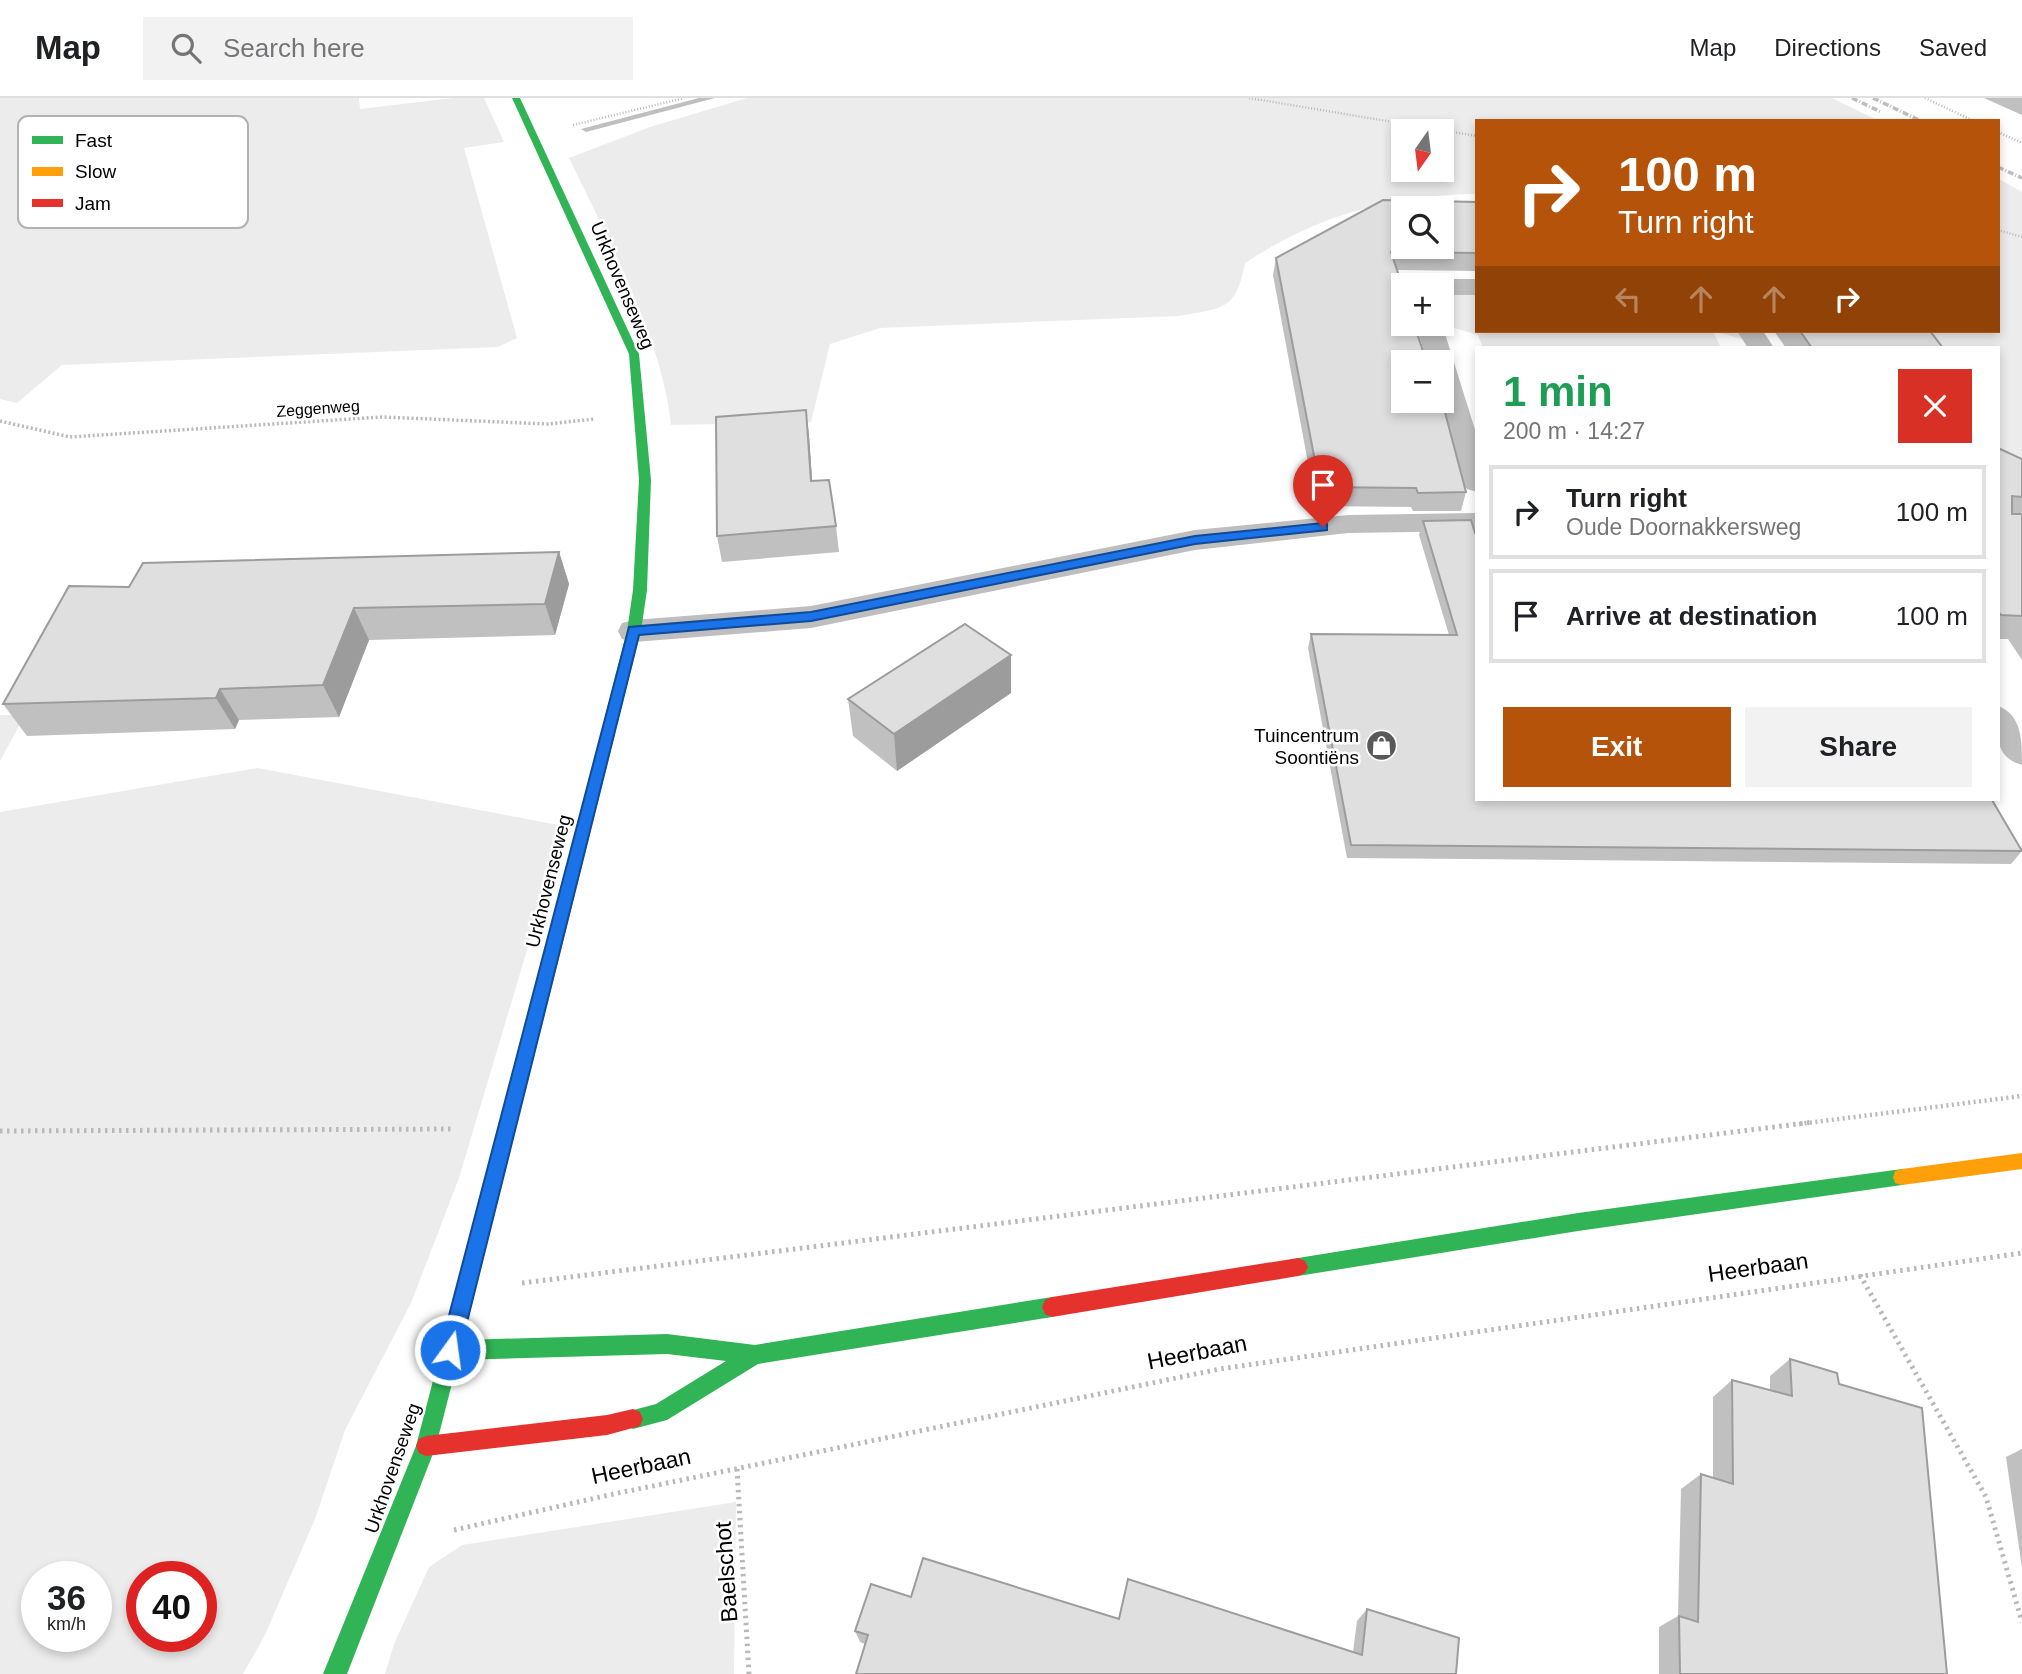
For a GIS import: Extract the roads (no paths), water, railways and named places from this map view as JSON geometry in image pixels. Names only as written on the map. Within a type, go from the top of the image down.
[{"type":"street","name":"Urkhovenseweg","points":[[335,1674],[426,1446],[634,631],[640,590],[645,480],[634,354],[516,98]]},
{"type":"street","points":[[1454,287],[1475,287]]},
{"type":"street","points":[[1454,407],[1475,476]]},
{"type":"street","points":[[634,631],[811,617],[1195,540],[1348,524],[1475,522]]},
{"type":"street","points":[[2000,721],[2022,752]]},
{"type":"street","points":[[450,1350],[667,1344],[755,1355],[1578,1222],[2022,1161]]},
{"type":"street","points":[[426,1446],[607,1425],[660,1413],[755,1355]]},
{"type":"waterway","points":[[586,129],[710,98]]},
{"type":"railway","points":[[1852,98],[1881,112]]},
{"type":"railway","points":[[1873,98],[1917,119]]},
{"type":"railway","points":[[2000,168],[2022,178]]},
{"type":"place","name":"Tuincentrum Soontiëns","points":[[1382,746]]}]
